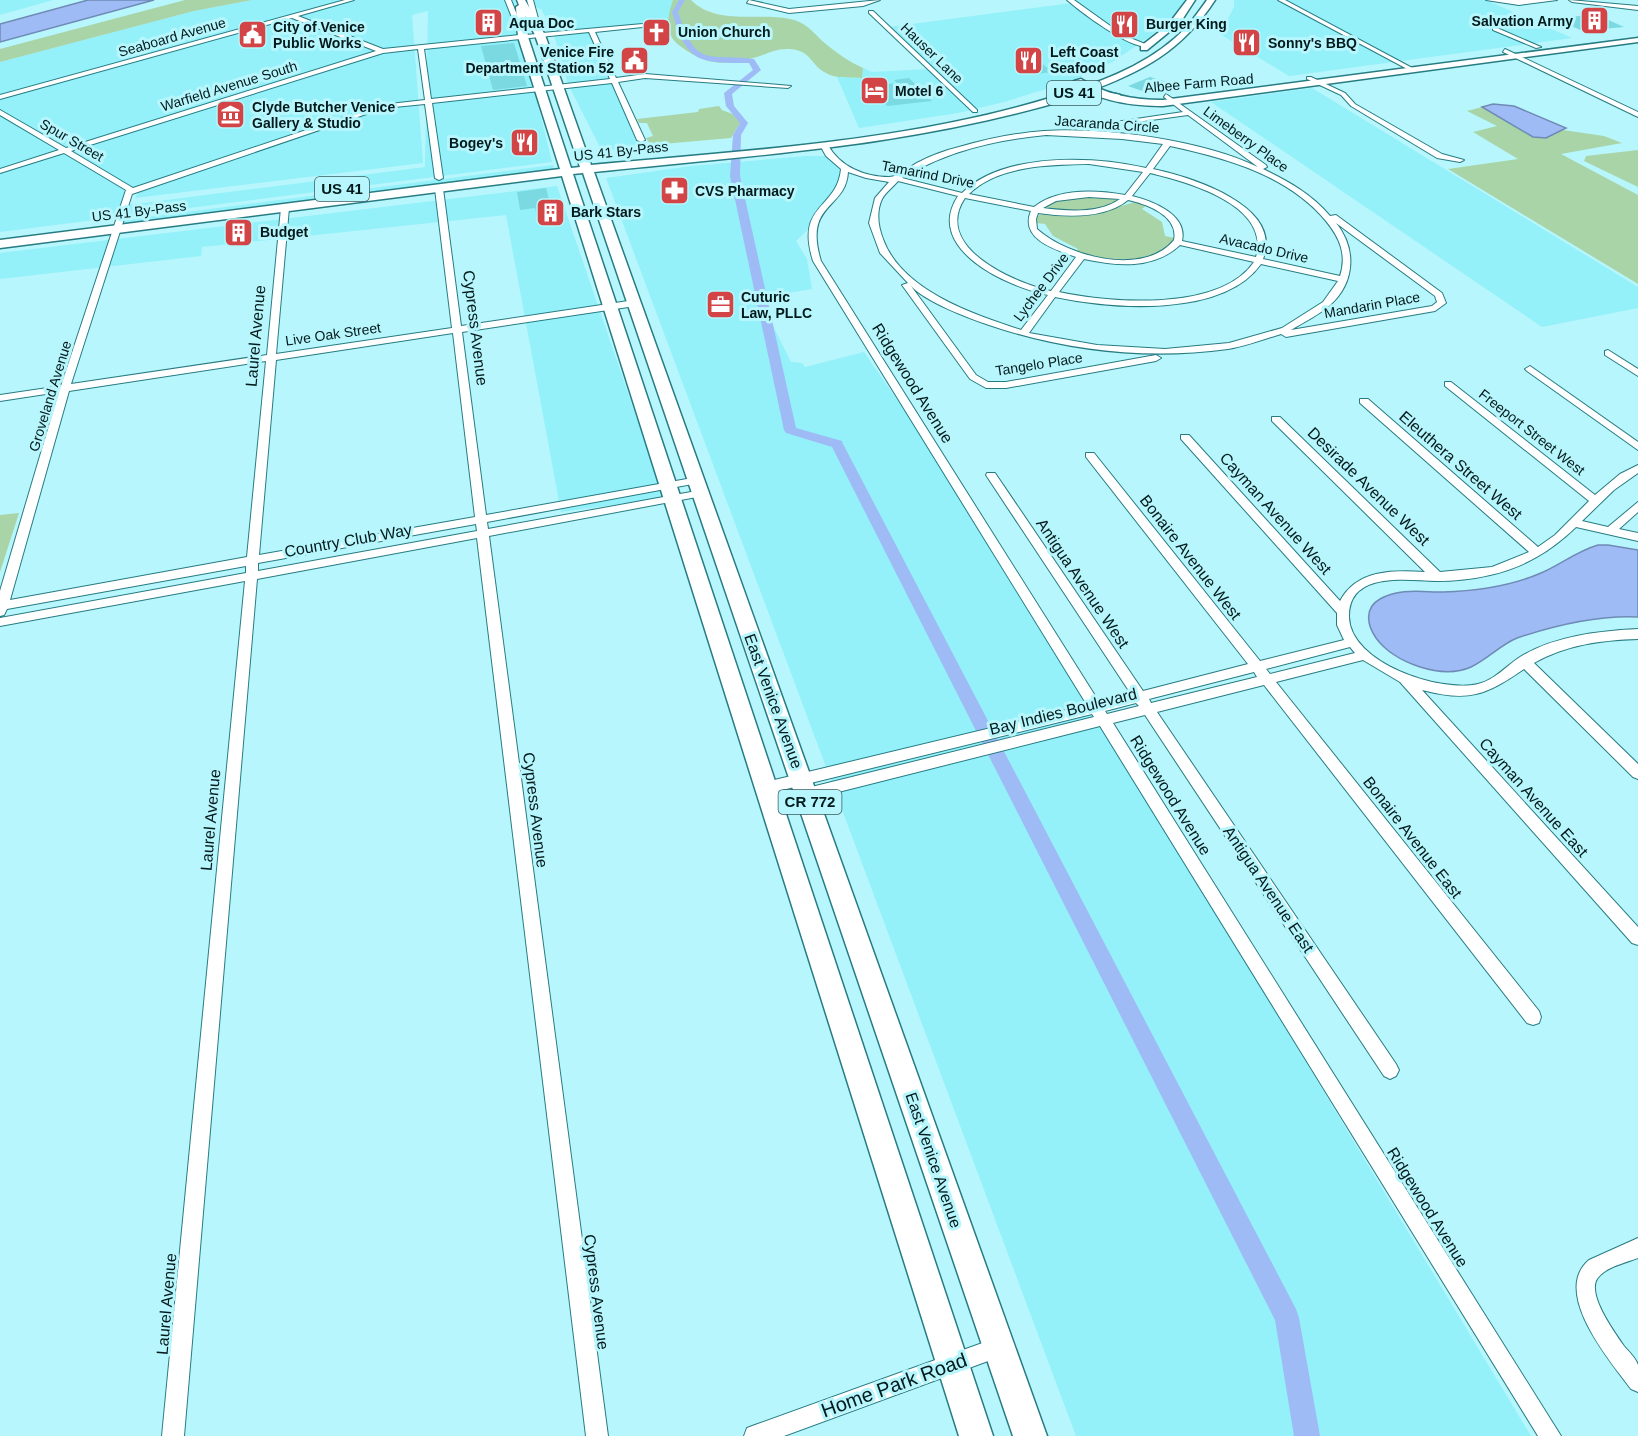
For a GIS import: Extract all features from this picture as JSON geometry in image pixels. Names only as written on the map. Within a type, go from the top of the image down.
[{"type":"main road","name":"East Venice Avenue","points":[[520,0],[524,37],[541,89],[635,303],[655,366],[805,786],[1030,1436]]},
{"type":"main road","name":"East Venice Avenue","points":[[520,0],[540,35],[558,88],[611,306],[976,1436]]},
{"type":"main road","name":"US 41","points":[[977,116],[1036,106],[1093,82],[1131,70],[1172,45],[1185,34],[1206,3]]},
{"type":"main road","points":[[1137,52],[1174,24],[1189,4],[1193,13],[1186,25],[1185,34]]},
{"type":"main road","points":[[1172,45],[1168,41],[1176,33],[1174,24]]},
{"type":"main road","name":"Albee Farm Road","points":[[1313,81],[1403,65],[1638,35]]},
{"type":"main road","name":"Albee Farm Road","points":[[1093,82],[1116,98],[1148,103],[1638,40]]},
{"type":"main road","name":"US 41","points":[[977,116],[1078,81],[1093,82]]},
{"type":"main road","name":"Albee Farm Road","points":[[1093,82],[1138,96],[1170,99]]},
{"type":"main road","points":[[910,129],[977,116],[1012,118],[1086,95],[1116,98]]},
{"type":"main road","name":"US 41 By-Pass","points":[[764,147],[825,147],[910,129]]},
{"type":"main road","name":"US 41 By-Pass","points":[[0,244],[120,224],[439,183],[910,129]]},
{"type":"main road","name":"US 41 By-Pass","points":[[0,234],[285,208],[439,183]]},
{"type":"main road","points":[[0,239],[120,224]]},
{"type":"street","name":"Seaboard Avenue","points":[[0,97],[351,0]]},
{"type":"street","name":"East Venice Avenue","points":[[507,0],[524,37]]},
{"type":"street","name":"East Venice Avenue","points":[[530,0],[540,35]]},
{"type":"street","points":[[749,2],[793,11],[877,0]]},
{"type":"street","points":[[1071,0],[1121,36],[1147,46]]},
{"type":"street","points":[[1281,0],[1413,70]]},
{"type":"street","points":[[1489,0],[1519,3],[1554,0]]},
{"type":"street","points":[[1572,0],[1638,6]]},
{"type":"street","points":[[1600,0],[1638,6]]},
{"type":"street","name":"Hauser Lane","points":[[871,12],[977,116]]},
{"type":"street","points":[[292,16],[382,51]]},
{"type":"street","name":"Warfield Avenue South","points":[[0,171],[382,51],[652,24]]},
{"type":"street","points":[[1495,29],[1538,47]]},
{"type":"street","points":[[591,30],[641,140]]},
{"type":"street","name":"Cypress Avenue","points":[[421,46],[597,1436]]},
{"type":"street","points":[[1505,51],[1638,115]]},
{"type":"street","points":[[130,191],[370,109],[650,76],[788,86]]},
{"type":"street","points":[[1313,81],[1343,94],[1353,105],[1440,156],[1460,160]]},
{"type":"street","points":[[1170,99],[1190,113]]},
{"type":"street","name":"Spur Street","points":[[0,112],[128,186],[130,191]]},
{"type":"street","name":"Limeberry Place","points":[[1032,134],[1190,113],[1299,192]]},
{"type":"street","name":"Jacaranda Circle","points":[[1344,280],[1335,295],[1319,310],[1288,329],[1255,340],[1207,348],[1158,351],[1101,348],[1054,342],[943,315],[895,268],[880,246],[874,221],[880,199],[897,179],[920,163],[949,150],[980,142],[1032,134],[1101,134],[1168,143],[1239,163],[1275,178],[1319,207],[1334,224],[1346,248]]},
{"type":"street","points":[[1126,197],[1168,143]]},
{"type":"street","points":[[825,147],[845,169]]},
{"type":"street","points":[[1089,162],[1148,169],[1198,184],[1238,206],[1252,219],[1260,233],[1262,247],[1259,261],[1248,274],[1231,285],[1178,301],[1123,303],[1080,299],[1053,294],[1019,283],[992,270],[963,246],[954,230],[953,216],[964,194],[992,177],[1014,169],[1039,165],[1089,162]]},
{"type":"street","name":"Tamarind Drive","points":[[845,169],[1036,210],[1067,214],[1092,213],[1113,207],[1126,197]]},
{"type":"street","name":"Ridgewood Avenue","points":[[845,169],[843,181],[818,212],[812,225],[811,243],[814,254],[1550,1436]]},
{"type":"street","name":"Groveland Avenue","points":[[1,607],[65,388],[130,191]]},
{"type":"street","points":[[1098,194],[1126,197],[1152,206],[1169,216],[1179,231],[1177,242],[1164,253],[1141,260],[1112,261],[1081,257],[1056,248],[1038,236],[1031,223],[1036,210],[1050,201],[1072,195],[1098,194]]},
{"type":"street","name":"Mandarin Place","points":[[1255,340],[1437,307],[1443,303],[1438,295],[1319,207]]},
{"type":"street","name":"Laurel Avenue","points":[[172,1436],[285,208]]},
{"type":"street","name":"Avacado Drive","points":[[1177,242],[1344,280]]},
{"type":"street","points":[[1344,280],[1347,267],[1346,248],[1375,249]]},
{"type":"street","name":"Lychee Drive","points":[[1023,334],[1081,257]]},
{"type":"street","name":"Tangelo Place","points":[[895,268],[943,315],[970,375],[986,385],[1006,385],[1207,348]]},
{"type":"street","name":"Live Oak Street","points":[[0,398],[635,303]]},
{"type":"street","points":[[1319,310],[1346,324]]},
{"type":"street","points":[[1101,348],[1106,367]]},
{"type":"street","points":[[1608,353],[1638,373]]},
{"type":"street","points":[[1530,369],[1638,447]]},
{"type":"street","name":"Freeport Street West","points":[[1448,384],[1597,502]]},
{"type":"street","name":"Eleuthera Street West","points":[[1364,401],[1537,553]]},
{"type":"street","name":"Desirade Avenue West","points":[[1276,418],[1438,577]]},
{"type":"street","name":"Cayman Avenue West","points":[[1185,437],[1342,611]]},
{"type":"street","name":"Bonaire Avenue West","points":[[1090,455],[1266,679]]},
{"type":"street","points":[[1635,637],[1570,643],[1524,661],[1496,684],[1473,690],[1435,689],[1404,679],[1365,655],[1353,642],[1343,623],[1342,611],[1354,589],[1371,580],[1396,576],[1438,577],[1487,572],[1537,553],[1574,524],[1623,477],[1638,468]]},
{"type":"street","name":"Antigua Avenue West","points":[[992,475],[1144,703]]},
{"type":"street","name":"Country Club Way","points":[[0,622],[251,568],[700,487]]},
{"type":"street","points":[[1611,530],[1638,506]]},
{"type":"street","points":[[1574,524],[1638,537]]},
{"type":"street","name":"Country Club Way","points":[[1,607],[251,568]]},
{"type":"street","name":"Bay Indies Boulevard","points":[[1144,703],[1256,666],[1353,642]]},
{"type":"street","name":"Bay Indies Boulevard","points":[[957,749],[1018,727],[1099,714],[1266,679],[1365,655]]},
{"type":"street","points":[[1524,661],[1638,773]]},
{"type":"street","name":"Bonaire Avenue East","points":[[1266,679],[1533,1017]]},
{"type":"street","name":"Cayman Avenue East","points":[[1404,679],[1638,938]]},
{"type":"street","name":"Antigua Avenue East","points":[[1144,703],[1390,1070]]},
{"type":"street","name":"Bay Indies Boulevard","points":[[768,795],[957,749],[1025,740],[1099,714]]},
{"type":"street","points":[[1638,1248],[1601,1264],[1590,1272],[1585,1282],[1591,1311],[1638,1382]]},
{"type":"street","name":"Home Park Road","points":[[755,1436],[999,1347]]},
{"type":"shaded area","points":[[0,0],[53,0],[0,15]]},
{"type":"shaded area","points":[[88,0],[154,0],[0,42],[0,24]]},
{"type":"shaded area","points":[[252,0],[515,0],[516,8],[510,11],[530,72],[552,162],[0,232],[0,62],[194,11]],"holes":[[[428,11],[425,167],[128,205],[132,193],[138,192],[135,198],[423,163],[412,15]]]},
{"type":"shaded area","points":[[527,0],[673,0],[668,26],[592,32],[644,145],[602,151],[568,84],[552,28],[541,9],[529,6]]},
{"type":"shaded area","points":[[1068,0],[1184,0],[1183,7],[1149,37],[1114,61],[1072,81],[1004,102],[958,113],[859,128],[837,77],[862,78],[863,68],[872,72],[929,69],[889,27],[1072,3]]},
{"type":"shaded area","points":[[1234,0],[1486,0],[1572,38],[1289,76],[1220,34],[1234,7]]},
{"type":"shaded area","points":[[1312,88],[1638,287],[1638,308],[1542,327],[1211,102]]},
{"type":"shaded area","points":[[1493,104],[1514,106],[1566,128],[1546,138],[1533,137],[1482,107]]},
{"type":"shaded area","points":[[831,156],[845,175],[816,222],[796,241],[807,259],[812,289],[759,298],[791,362],[802,363],[805,367],[864,352],[971,506],[1531,1436],[1076,1436],[606,178],[692,166]]},
{"type":"shaded area","points":[[553,165],[555,172],[114,225],[124,220]]},
{"type":"shaded area","points":[[557,186],[664,498],[561,512],[506,215],[202,247],[201,256],[0,279],[0,253]]},
{"type":"shaded area","points":[[1598,545],[1638,550],[1638,617],[1592,619],[1517,638],[1471,667],[1459,671],[1433,670],[1406,662],[1384,647],[1371,628],[1369,612],[1371,607],[1380,599],[1395,593],[1443,592],[1493,587],[1529,578]]},
{"type":"green space","points":[[185,0],[252,0],[194,11],[0,62],[0,49]]},
{"type":"green space","points":[[673,0],[691,0],[701,8],[726,16],[778,17],[796,21],[806,26],[840,55],[863,68],[862,78],[830,75],[821,70],[807,55],[797,50],[780,50],[723,63],[698,57],[680,46],[671,36],[668,19]]},
{"type":"green space","points":[[719,106],[722,110],[743,118],[731,138],[651,145],[646,138],[653,136],[647,123],[639,123],[637,119],[698,112],[699,109]]},
{"type":"green space","points":[[1482,107],[1533,137],[1563,130],[1604,136],[1622,143],[1561,154],[1638,195],[1638,284],[1448,169],[1518,159],[1473,132],[1497,126],[1467,111]]},
{"type":"green space","points":[[1638,150],[1638,187],[1584,161],[1586,156]]},
{"type":"green space","points":[[1079,196],[1114,198],[1116,202],[1081,212],[1054,210],[1046,207],[1055,201]]},
{"type":"green space","points":[[1135,202],[1147,205],[1142,209],[1162,222],[1165,236],[1175,238],[1165,248],[1142,258],[1115,259],[1076,253],[1078,249],[1053,236],[1045,224],[1036,223],[1037,216],[1042,214],[1090,215]]},
{"type":"green space","points":[[19,513],[0,572],[0,515]]},
{"type":"building","name":"Salvation Army","points":[[1595,14],[1624,27],[1583,31],[1554,19]]},
{"type":"building","points":[[514,43],[527,86],[493,90],[481,46]]},
{"type":"building","name":"Left Coast Seafood","points":[[1032,55],[1052,72],[1035,74],[1015,57]]},
{"type":"building","points":[[1150,77],[1167,82],[1145,92],[1128,86]]},
{"type":"building","name":"Motel 6","points":[[909,78],[932,101],[887,106],[870,86],[897,83],[894,80]]},
{"type":"building","points":[[546,188],[553,215],[537,217],[535,208],[520,210],[517,192]]},
{"type":"waterway","points":[[682,0],[675,12],[686,42],[692,51],[700,56],[720,61],[751,61],[757,70],[728,93],[730,106],[744,123],[737,135],[735,176],[790,430],[837,444],[1287,1318],[1307,1436]]},
{"type":"place","name":"Salvation Army","points":[[1594,21]]},
{"type":"place","name":"Aqua Doc","points":[[488,23]]},
{"type":"place","name":"Burger King","points":[[1125,24]]},
{"type":"place","name":"Union Church","points":[[657,32]]},
{"type":"place","name":"City of Venice Public Works","points":[[252,35]]},
{"type":"place","name":"Sonny's BBQ","points":[[1247,43]]},
{"type":"place","name":"Venice Fire Department Station 52","points":[[635,60]]},
{"type":"place","name":"Left Coast Seafood","points":[[1029,60]]},
{"type":"place","name":"Motel 6","points":[[874,91]]},
{"type":"place","name":"Clyde Butcher Venice Gallery & Studio","points":[[231,115]]},
{"type":"place","name":"Bogey's","points":[[524,143]]},
{"type":"place","name":"CVS Pharmacy","points":[[674,191]]},
{"type":"place","name":"Bark Stars","points":[[550,212]]},
{"type":"place","name":"Budget","points":[[239,232]]},
{"type":"place","name":"Cuturic Law, PLLC","points":[[720,305]]}]
